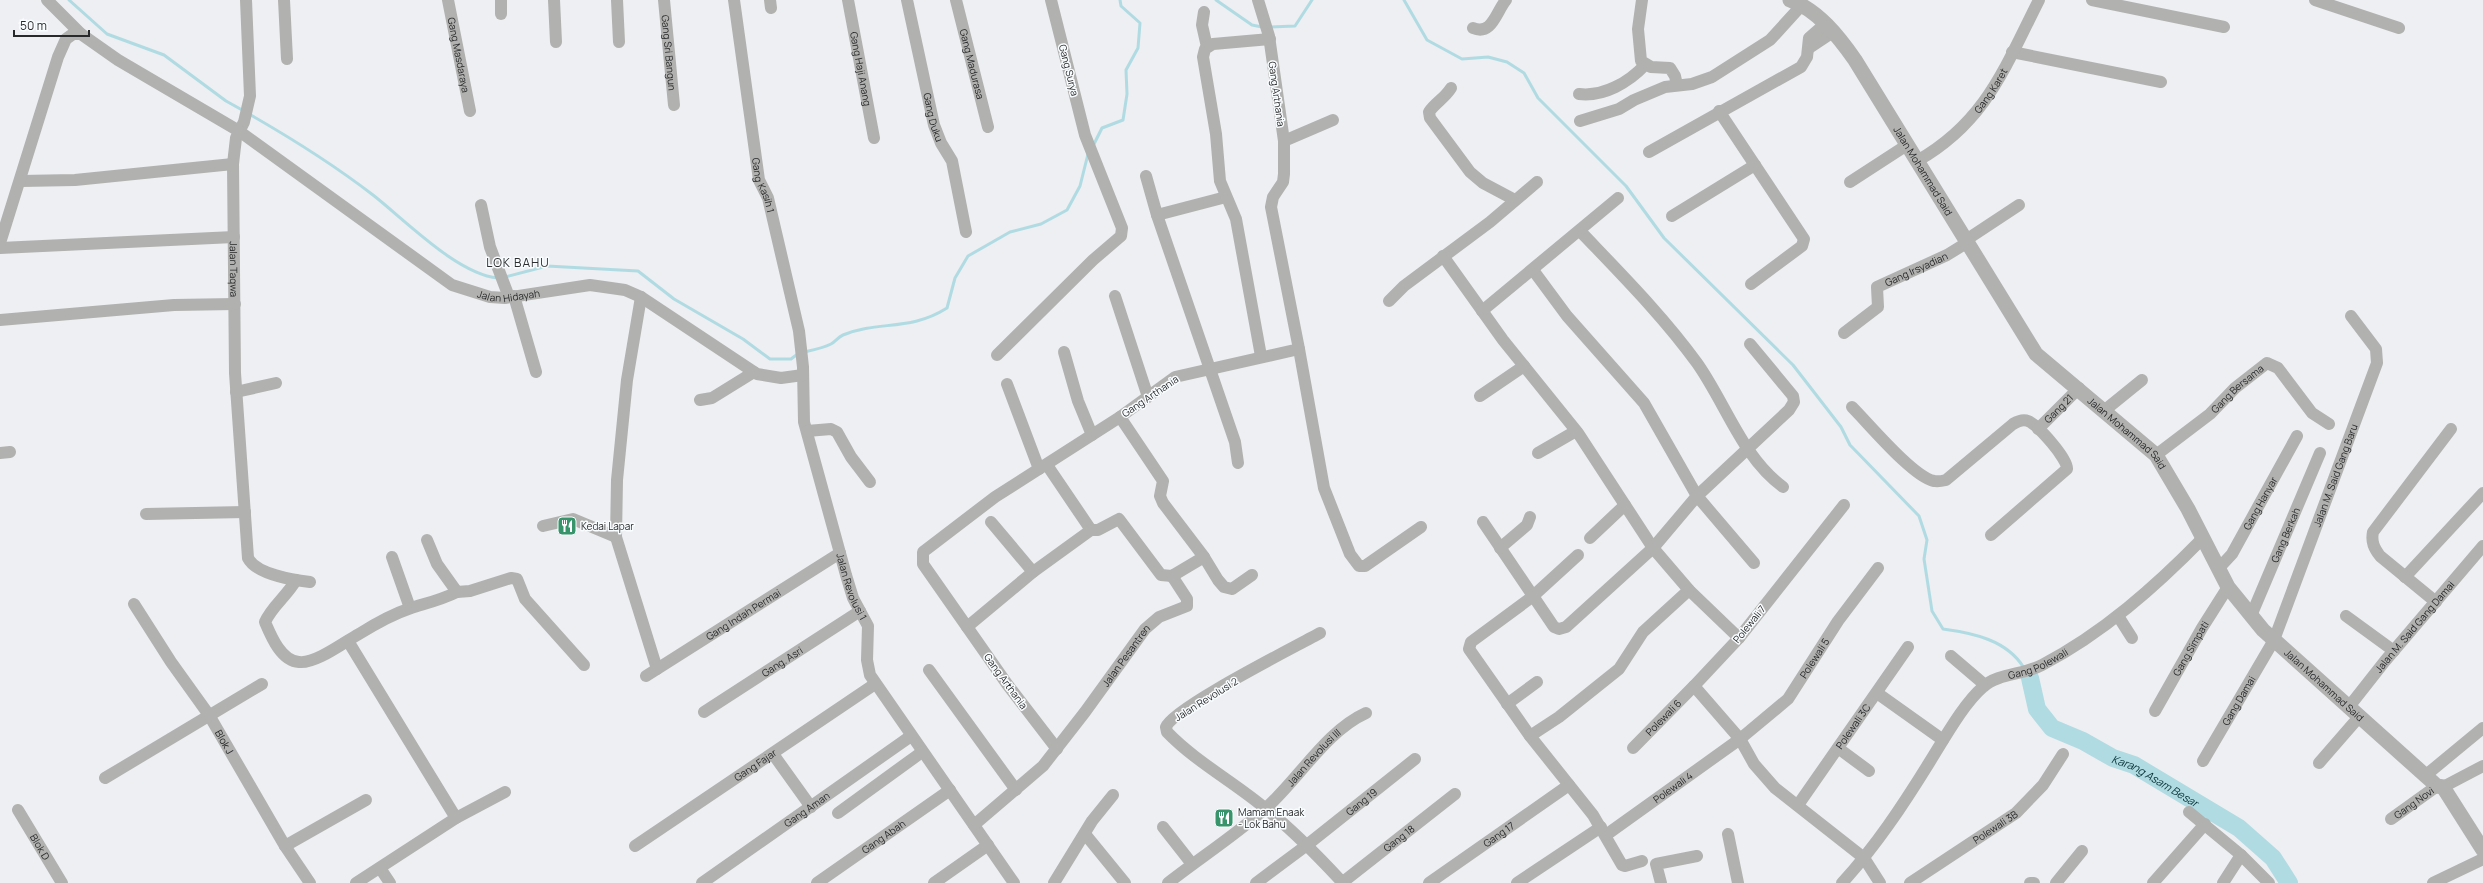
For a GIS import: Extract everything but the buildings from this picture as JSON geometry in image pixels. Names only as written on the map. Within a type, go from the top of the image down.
[{"type":"street","name":"Jalan Hidayah","points":[[46,0],[81,34],[118,60],[241,126],[452,285],[490,297],[512,297],[590,285],[625,290],[642,297],[762,376],[781,378],[804,371]]},
{"type":"street","name":"Jalan Taqwa","points":[[246,0],[250,73],[248,105],[241,126],[233,164],[236,392],[244,512],[248,558],[252,565],[262,571],[296,580]]},
{"type":"street","points":[[284,0],[287,59]]},
{"type":"street","name":"Gang Masdaraya","points":[[448,0],[470,111]]},
{"type":"street","points":[[501,0],[501,14]]},
{"type":"street","points":[[554,0],[556,42]]},
{"type":"street","points":[[617,0],[618,42]]},
{"type":"street","name":"Gang Sri Bangun","points":[[664,0],[674,106]]},
{"type":"street","name":"Gang Kasih 1","points":[[734,0],[759,180],[770,204],[799,331],[804,371]]},
{"type":"street","name":"Gang Haji Anang","points":[[848,0],[874,138]]},
{"type":"street","name":"Gang Duku","points":[[907,0],[934,125],[941,143],[952,161],[966,232]]},
{"type":"street","name":"Gang Madurasa","points":[[956,0],[988,127]]},
{"type":"street","name":"Gang Surya","points":[[997,355],[1093,260],[1121,236],[1122,228],[1088,144],[1052,0]]},
{"type":"street","name":"Gang Arthania","points":[[1057,749],[967,627],[923,564],[923,552],[995,497],[1092,436],[1175,377],[1300,348],[1271,207],[1273,197],[1283,182],[1284,141],[1270,37],[1258,0]]},
{"type":"street","points":[[1472,28],[1482,30],[1488,28],[1506,0]]},
{"type":"street","points":[[1642,0],[1638,29],[1639,56],[1646,65],[1670,68],[1675,76],[1677,85]]},
{"type":"street","name":"Gang Karet","points":[[1917,161],[1953,137],[1978,112],[1998,83],[2038,0]]},
{"type":"street","points":[[2092,0],[2224,27]]},
{"type":"street","points":[[2315,0],[2399,28]]},
{"type":"street","points":[[1580,121],[1603,116],[1650,92],[1677,85],[1692,84],[1712,77],[1770,40],[1795,2]]},
{"type":"street","name":"Jalan Mohammad Said","points":[[1795,2],[1829,28],[1855,60],[2036,354],[2050,368],[2079,388],[2156,455],[2203,538],[2228,587],[2251,616],[2274,640],[2353,713],[2440,787],[2482,845]]},
{"type":"street","points":[[1204,12],[1202,25],[1207,47]]},
{"type":"street","points":[[1649,152],[1719,111],[1801,67],[1806,60],[1809,48],[1829,28]]},
{"type":"street","points":[[0,243],[21,181],[58,57],[66,39],[73,34],[81,34]]},
{"type":"street","points":[[1261,356],[1236,219],[1226,197],[1218,171],[1216,134],[1203,52],[1207,47],[1213,44],[1270,37]]},
{"type":"street","points":[[2012,52],[2161,82]]},
{"type":"street","points":[[1579,94],[1597,93],[1625,83],[1646,65]]},
{"type":"street","points":[[1451,88],[1442,101],[1431,109],[1429,112],[1430,118],[1470,172],[1483,183],[1515,200]]},
{"type":"street","points":[[1719,111],[1802,236],[1804,243],[1751,284]]},
{"type":"street","points":[[1284,141],[1333,120]]},
{"type":"street","points":[[1850,182],[1906,145]]},
{"type":"street","points":[[21,181],[75,180],[233,164]]},
{"type":"street","points":[[1672,216],[1755,165]]},
{"type":"street","points":[[1146,176],[1157,215],[1235,442],[1238,463]]},
{"type":"street","points":[[1389,301],[1404,286],[1537,182]]},
{"type":"street","points":[[1157,215],[1226,197]]},
{"type":"street","points":[[1482,311],[1618,198]]},
{"type":"street","points":[[481,205],[490,247],[512,297],[536,372]]},
{"type":"street","points":[[1967,241],[2019,205]]},
{"type":"street","points":[[1580,231],[1681,341],[1699,365],[1747,448],[1768,476],[1783,487]]},
{"type":"street","points":[[0,248],[234,237]]},
{"type":"street","name":"Gang Irsyadian","points":[[1844,333],[1878,307],[1877,288],[1947,254],[1967,241]]},
{"type":"street","points":[[1443,256],[1482,311],[1576,431],[1653,548],[1689,590],[1739,638]]},
{"type":"street","points":[[1533,270],[1567,316],[1644,403],[1697,496],[1754,563]]},
{"type":"street","points":[[1115,296],[1148,397]]},
{"type":"street","points":[[642,297],[627,380],[616,480],[616,537],[657,669]]},
{"type":"street","points":[[0,320],[174,306],[235,304]]},
{"type":"street","name":"Jalan M. Said Gang Baru","points":[[2274,640],[2377,363],[2376,349],[2351,316]]},
{"type":"street","points":[[1483,522],[1532,597],[1554,627],[1562,629],[1653,548],[1697,496],[1789,410],[1794,402],[1788,389],[1750,344]]},
{"type":"street","points":[[1300,348],[1324,488],[1350,554],[1359,566],[1365,566],[1421,527]]},
{"type":"street","points":[[1064,352],[1078,401],[1092,436]]},
{"type":"street","name":"Gang Bersama","points":[[2156,455],[2210,414],[2235,388],[2267,363],[2278,368],[2312,413],[2329,424]]},
{"type":"street","points":[[1480,396],[1524,366]]},
{"type":"street","name":"Jalan Revolusi 1","points":[[804,371],[802,410],[853,598],[868,626],[867,660],[875,684],[1014,883]]},
{"type":"street","points":[[700,400],[712,398],[754,372]]},
{"type":"street","points":[[2105,410],[2142,380]]},
{"type":"street","points":[[236,392],[276,383]]},
{"type":"street","points":[[1007,384],[1043,467],[1091,530]]},
{"type":"street","name":"Gang 21","points":[[2038,429],[2079,388]]},
{"type":"street","points":[[1852,407],[1902,458],[1920,474],[1933,481],[1946,480],[2013,424],[2019,421],[2028,421],[2038,429],[2063,456],[2067,469],[1991,535]]},
{"type":"street","points":[[1120,417],[1164,481],[1160,496],[1163,503],[1204,556],[1218,580],[1227,589],[1232,589],[1252,575]]},
{"type":"street","points":[[807,431],[831,429],[837,432],[851,457],[870,482]]},
{"type":"street","points":[[2436,602],[2374,549],[2372,543],[2373,532],[2451,429]]},
{"type":"street","points":[[1538,453],[1576,431]]},
{"type":"street","name":"Gang Hanyar","points":[[2219,568],[2238,543],[2297,436]]},
{"type":"street","name":"Gang Berkah","points":[[2251,616],[2320,453]]},
{"type":"street","points":[[2405,576],[2483,493]]},
{"type":"street","points":[[1590,538],[1625,504]]},
{"type":"street","name":"Polewali 7","points":[[1694,686],[1739,638],[1844,505]]},
{"type":"street","points":[[146,514],[244,512]]},
{"type":"street","points":[[1500,548],[1527,525],[1530,517]]},
{"type":"street","points":[[543,526],[573,519],[616,537]]},
{"type":"street","points":[[967,627],[1033,572],[1091,530],[1098,530],[1119,519],[1161,575],[1172,576],[1204,556]]},
{"type":"street","points":[[991,522],[1033,572]]},
{"type":"street","name":"Gang Polewali","points":[[1842,883],[1864,858],[1902,806],[1970,701],[1985,685],[1997,679],[2014,676],[2042,666],[2118,616],[2156,586],[2203,538]]},
{"type":"street","points":[[427,540],[436,564],[457,592]]},
{"type":"street","name":"Jalan M. Said Gang Damai","points":[[2319,763],[2394,651],[2483,546]]},
{"type":"street","name":"Gang Indah Permai","points":[[646,676],[840,553]]},
{"type":"street","points":[[1578,555],[1532,597],[1471,642],[1469,649],[1530,736],[1603,831],[1622,865],[1625,866],[1642,861]]},
{"type":"street","points":[[392,557],[410,608]]},
{"type":"street","name":"Polewali 5","points":[[1740,739],[1794,693],[1838,621],[1878,568]]},
{"type":"street","name":"Jalan Pesantren","points":[[1057,749],[1145,629],[1156,618],[1188,605],[1172,576]]},
{"type":"street","points":[[310,582],[296,580],[289,592],[270,610],[265,622],[282,653],[291,660],[300,662],[314,659],[388,618],[410,608],[440,601],[457,592],[470,591],[511,578],[517,579],[524,599],[584,665]]},
{"type":"street","name":"Gang Simpati","points":[[2155,711],[2202,628],[2228,587]]},
{"type":"street","points":[[1530,736],[1559,717],[1619,669],[1643,632],[1689,590]]},
{"type":"street","name":"Blok J","points":[[134,604],[171,662],[209,715],[285,846],[310,883]]},
{"type":"street","name":"Gang. Asri","points":[[704,712],[860,611]]},
{"type":"street","points":[[2118,616],[2132,638]]},
{"type":"street","points":[[2346,616],[2394,651]]},
{"type":"street","name":"Jalan Revolusi 2","points":[[1320,633],[1198,701],[1176,716],[1166,727],[1170,735],[1192,755],[1265,808],[1307,845],[1343,883]]},
{"type":"street","name":"Gang Damai","points":[[2203,761],[2274,640]]},
{"type":"street","points":[[348,641],[456,818]]},
{"type":"street","name":"Polewali 3C","points":[[1798,805],[1908,647]]},
{"type":"street","points":[[1951,656],[1985,685]]},
{"type":"street","points":[[929,670],[1016,790]]},
{"type":"street","points":[[1507,704],[1537,682]]},
{"type":"street","points":[[105,778],[262,684]]},
{"type":"street","name":"Gang Fajar","points":[[635,846],[875,684]]},
{"type":"street","points":[[1694,686],[1740,739],[1765,777],[1864,858],[1880,883]]},
{"type":"street","name":"Polewali 6","points":[[1633,748],[1694,686]]},
{"type":"street","points":[[1877,693],[1944,740]]},
{"type":"street","name":"Jalan Revolusi III","points":[[1265,808],[1335,735],[1355,718],[1366,713]]},
{"type":"street","points":[[2426,775],[2483,728]]},
{"type":"street","name":"Gang Aman","points":[[702,883],[718,879],[810,807],[911,736]]},
{"type":"street","name":"Polewali 4","points":[[1517,883],[1603,831],[1740,739]]},
{"type":"street","points":[[1838,748],[1869,771]]},
{"type":"street","points":[[974,825],[1016,790],[1042,766],[1057,749]]},
{"type":"street","points":[[838,812],[922,752]]},
{"type":"street","points":[[773,754],[810,807]]},
{"type":"street","name":"Polewali 3B","points":[[1910,883],[2016,813],[2043,785],[2063,754]]},
{"type":"street","name":"Gang 19","points":[[1256,883],[1307,845],[1416,759]]},
{"type":"street","name":"Gang Novi","points":[[2391,819],[2440,787],[2483,766]]},
{"type":"street","name":"Gang 17","points":[[1428,883],[1569,785]]},
{"type":"street","name":"Gang Abah","points":[[817,883],[950,790]]},
{"type":"street","points":[[356,883],[456,818],[505,792]]},
{"type":"street","name":"Gang 18","points":[[1343,883],[1455,794]]},
{"type":"street","points":[[1054,883],[1092,821],[1113,795]]},
{"type":"street","points":[[285,846],[366,800]]},
{"type":"street","points":[[1168,883],[1265,808]]},
{"type":"street","name":"Blok D","points":[[18,810],[62,883]]},
{"type":"street","points":[[2189,812],[2241,855],[2269,883]]},
{"type":"street","points":[[2153,883],[2205,824]]},
{"type":"street","points":[[1163,828],[1192,864]]},
{"type":"street","points":[[1085,834],[1125,883]]},
{"type":"street","points":[[1728,834],[1738,883]]},
{"type":"street","points":[[934,883],[988,845]]},
{"type":"street","points":[[2056,883],[2082,851]]},
{"type":"street","points":[[2223,883],[2241,855]]},
{"type":"street","points":[[1661,883],[1656,864],[1697,856]]},
{"type":"street","points":[[2433,883],[2483,859]]},
{"type":"street","points":[[380,868],[390,883]]},
{"type":"waterway","points":[[69,0],[107,34],[164,55],[226,101],[244,111]]},
{"type":"waterway","points":[[1093,146],[1102,128],[1123,120],[1127,94],[1126,70],[1138,48],[1140,23],[1121,6],[1120,0]]},
{"type":"waterway","points":[[1216,0],[1252,25],[1262,27]]},
{"type":"waterway","points":[[1270,27],[1295,26],[1312,0]]},
{"type":"waterway","points":[[1404,0],[1427,40],[1462,59],[1488,57],[1507,62],[1524,73],[1538,98],[1626,186],[1664,238],[1793,365],[1841,427],[1850,445],[1919,516],[1927,540],[1924,559],[1932,611],[1943,629],[1966,633],[1999,644],[2017,658],[2024,668]]},
{"type":"waterway","points":[[249,114],[296,142],[343,173],[373,195],[449,257],[482,274],[498,278]]},
{"type":"waterway","points":[[804,352],[828,345],[841,336],[856,331],[920,320],[947,308],[955,278],[968,256],[1010,232],[1041,224],[1067,210],[1080,186],[1088,154]]},
{"type":"waterway","points":[[505,277],[547,266],[638,271],[674,299],[743,339],[770,359],[791,359],[799,353]]},
{"type":"waterway","name":"Karang Asam Besar","points":[[2030,678],[2037,709],[2052,728],[2083,741],[2113,758],[2134,765],[2239,828],[2273,858],[2289,883]]},
{"type":"place","name":"Kedai Lapar","points":[[567,526]]},
{"type":"place","name":"Mamam Enaak - Lok Bahu","points":[[1224,818]]},
{"type":"district","name":"LOK BAHU","points":[[518,262]]}]
